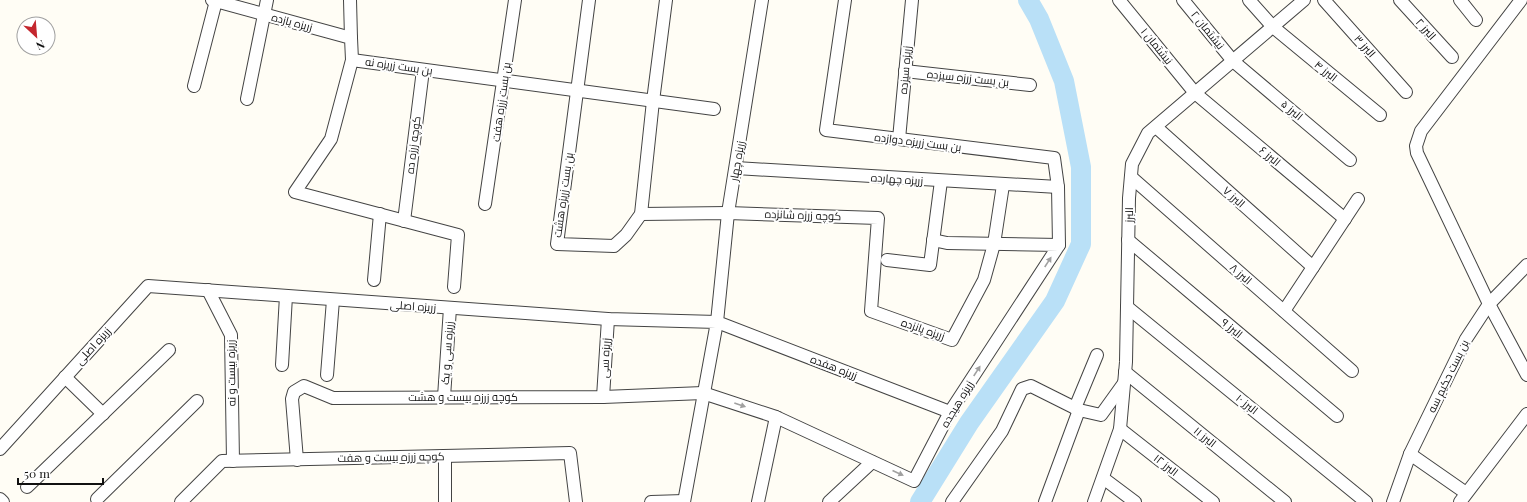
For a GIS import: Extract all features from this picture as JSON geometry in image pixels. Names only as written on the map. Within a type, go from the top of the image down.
[{"type":"street","points":[[194,86],[214,0]]},
{"type":"street","name":"زریزه یازده","points":[[214,0],[351,38]]},
{"type":"street","points":[[247,98],[267,0]]},
{"type":"street","points":[[350,0],[352,60]]},
{"type":"street","name":"بن بست زرزه هفت","points":[[486,204],[515,0]]},
{"type":"street","name":"بن بست زریزه هشت","points":[[589,0],[557,244],[614,246],[626,235],[641,214],[666,0]]},
{"type":"street","name":"زریزه چهار","points":[[717,322],[728,213],[762,0]]},
{"type":"street","name":"بن بست زریزه دوازده","points":[[845,0],[826,130],[1054,158],[1058,188],[1059,245]]},
{"type":"street","name":"زریزه سیزده","points":[[899,139],[912,0]]},
{"type":"street","name":"نيشتمان ۱","points":[[1119,0],[1196,93]]},
{"type":"street","name":"نيشتمان ۲","points":[[1183,0],[1233,61]]},
{"type":"street","name":"البرز ۴","points":[[1249,0],[1273,27],[1380,115]]},
{"type":"street","name":"البرز","points":[[1094,502],[1120,429],[1125,377],[1128,240],[1132,164],[1148,133],[1304,0]]},
{"type":"street","name":"البرز ۳","points":[[1324,0],[1406,92]]},
{"type":"street","name":"البرز ۲","points":[[1400,0],[1452,57]]},
{"type":"street","points":[[1460,0],[1476,20]]},
{"type":"street","points":[[1521,0],[1421,131],[1416,146],[1417,153],[1489,304],[1527,375]]},
{"type":"street","name":"بن بست زریزه نه","points":[[454,286],[458,234],[295,192],[331,139],[352,60],[714,109]]},
{"type":"street","name":"البرز ۵","points":[[1233,61],[1350,160]]},
{"type":"street","name":"کوچه زرزه ده","points":[[404,221],[423,70]]},
{"type":"street","name":"بن بست زرزه سیزده","points":[[905,71],[1030,85]]},
{"type":"street","name":"البرز ۶","points":[[1196,93],[1345,219]]},
{"type":"street","name":"البرز ۷","points":[[1156,127],[1313,267]]},
{"type":"street","name":"زریزه چهارده","points":[[736,168],[1058,188]]},
{"type":"street","name":"البرز ۸","points":[[1131,177],[1352,371]]},
{"type":"street","points":[[887,260],[930,265],[941,181]]},
{"type":"street","name":"زریزه پانزده","points":[[878,218],[871,311],[952,340],[984,280],[994,244],[1003,185]]},
{"type":"street","points":[[1284,311],[1358,199]]},
{"type":"street","name":"کوچه زرزه شانزده","points":[[641,214],[728,213],[878,218]]},
{"type":"street","points":[[374,280],[380,214]]},
{"type":"street","points":[[933,240],[948,243],[1059,245]]},
{"type":"street","name":"البرز ۹","points":[[1128,240],[1337,416]]},
{"type":"street","name":"زریزه هیجده","points":[[703,393],[776,418],[914,480],[950,412],[1059,245]]},
{"type":"street","name":"بن بست حکیم سه","points":[[1393,502],[1410,454],[1466,338],[1489,304],[1527,264]]},
{"type":"street","name":"زریزه اصلی","points":[[0,449],[148,286],[608,319],[717,322]]},
{"type":"street","name":"زریزه بیست و نه","points":[[208,290],[231,336],[233,461]]},
{"type":"street","points":[[282,365],[286,296]]},
{"type":"street","points":[[327,375],[333,300]]},
{"type":"street","name":"البرز ۱۰","points":[[1127,307],[1366,502]]},
{"type":"street","name":"زریزه سی و یک","points":[[444,397],[450,308]]},
{"type":"street","name":"زریزه سی","points":[[603,397],[608,319]]},
{"type":"street","points":[[651,502],[684,501],[717,322]]},
{"type":"street","name":"زریزه هفده","points":[[717,322],[950,412]]},
{"type":"street","points":[[27,487],[169,350]]},
{"type":"street","points":[[1045,502],[1097,355]]},
{"type":"street","points":[[65,377],[103,414]]},
{"type":"street","points":[[955,501],[1002,431],[1022,389],[1031,386],[1077,409],[1101,415],[1125,377]]},
{"type":"street","name":"البرز ۱۱","points":[[1125,377],[1286,502]]},
{"type":"street","name":"کوچه زرزه بیست و هشت","points":[[297,460],[292,399],[294,392],[298,388],[304,386],[333,398],[603,397],[703,393]]},
{"type":"street","points":[[97,501],[197,401]]},
{"type":"street","points":[[1410,454],[1463,497],[1527,414]]},
{"type":"street","points":[[758,502],[776,418]]},
{"type":"street","name":"البرز ۱۲","points":[[1120,429],[1213,502]]},
{"type":"street","name":"کوچه زرزه بیست و هفت","points":[[181,502],[222,461],[570,453],[576,502]]},
{"type":"street","points":[[445,456],[445,502]]},
{"type":"street","points":[[829,502],[872,462]]},
{"type":"street","points":[[1103,478],[1135,502]]},
{"type":"street","points":[[0,499],[3,502]]},
{"type":"waterway","points":[[920,502],[969,423],[1055,301],[1081,244],[1081,167],[1064,81],[1039,19],[1028,0]]}]
